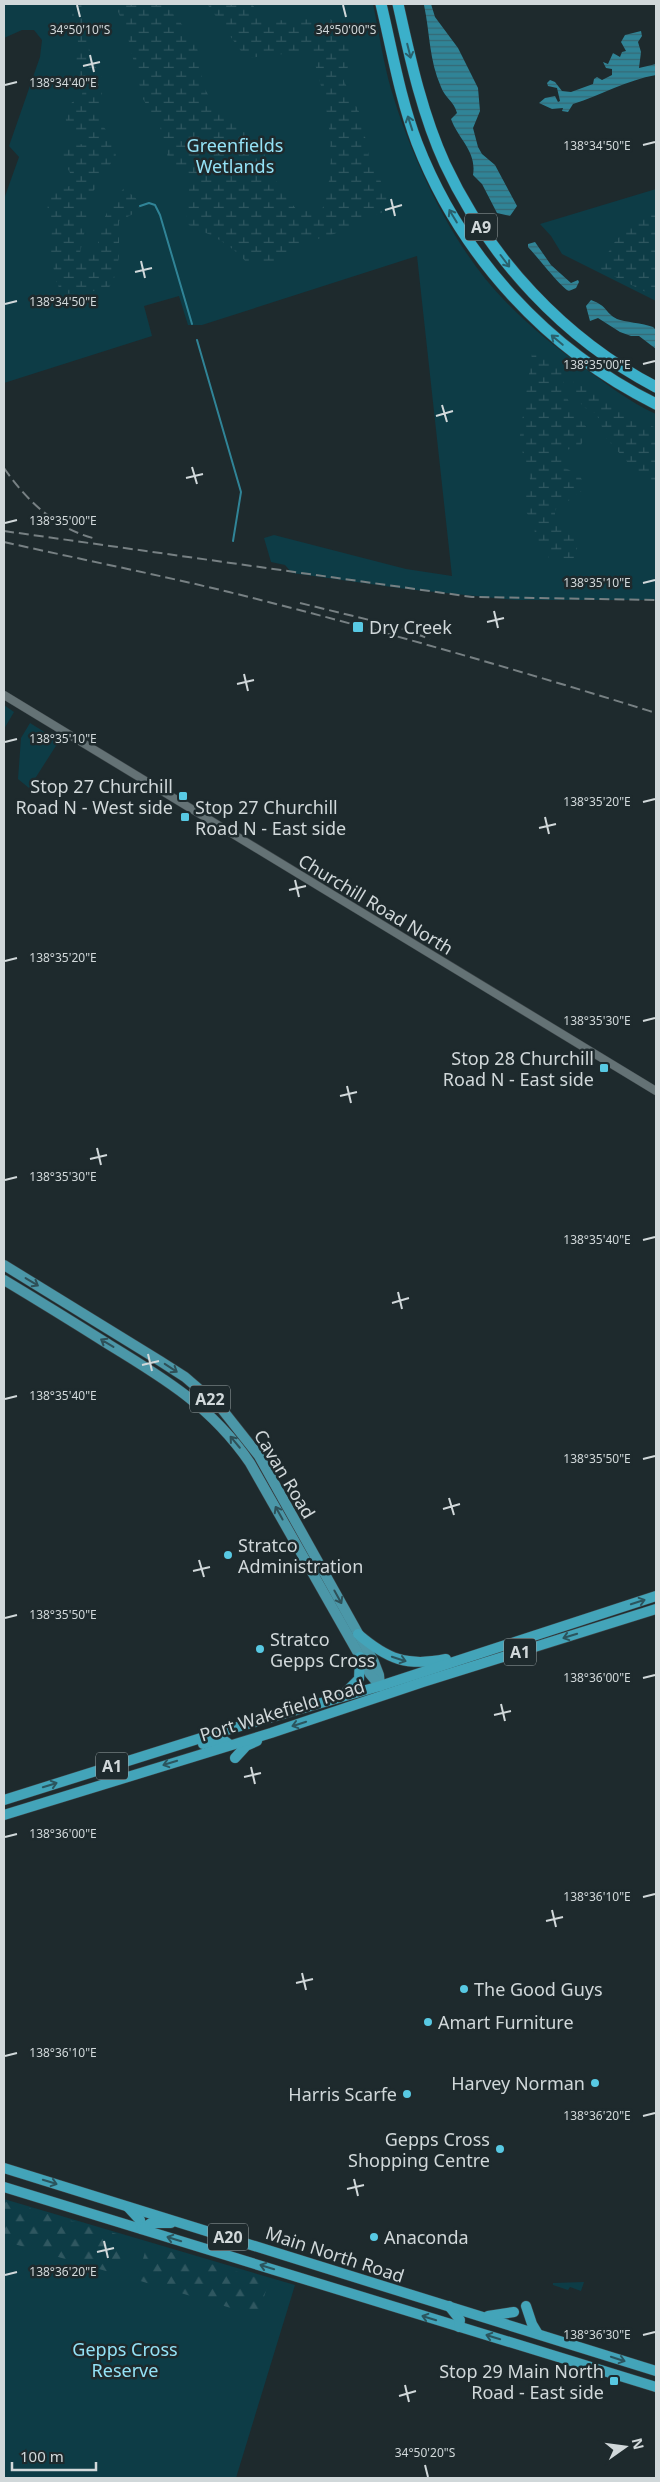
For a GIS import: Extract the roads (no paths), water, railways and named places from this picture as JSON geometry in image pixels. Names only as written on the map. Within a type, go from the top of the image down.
[{"type":"highway","name":"A9","points":[[381,4],[399,84],[418,143],[443,198],[468,240],[519,305],[550,333],[608,376],[656,404]]},
{"type":"highway","name":"A9","points":[[398,4],[424,110],[445,164],[472,215],[506,264],[553,313],[591,346],[656,387]]},
{"type":"highway","name":"Port Wakefield Road","points":[[4,1800],[180,1745],[380,1686],[656,1596]]},
{"type":"highway","name":"Port Wakefield Road","points":[[4,1815],[229,1744],[271,1733],[423,1682],[656,1609]]},
{"type":"highway","points":[[587,1618],[614,1618],[617,1621]]},
{"type":"highway","points":[[358,1634],[383,1653],[411,1662],[432,1662],[501,1647]]},
{"type":"highway","points":[[342,1696],[359,1679],[360,1657]]},
{"type":"highway","points":[[326,1715],[380,1686],[393,1687],[423,1682]]},
{"type":"highway","points":[[235,1758],[246,1746],[271,1733]]},
{"type":"highway","points":[[180,1745],[190,1747],[222,1739],[229,1744]]},
{"type":"highway","points":[[4,1810],[17,1811]]},
{"type":"highway","name":"Main North Road","points":[[4,2168],[656,2371]]},
{"type":"highway","name":"Main North Road","points":[[4,2187],[656,2387]]},
{"type":"highway","points":[[127,2206],[140,2220],[142,2229],[151,2223],[178,2222]]},
{"type":"highway","points":[[449,2306],[460,2320],[459,2327]]},
{"type":"highway","points":[[526,2306],[532,2324],[538,2334]]},
{"type":"highway","points":[[482,2316],[514,2312]]},
{"type":"highway","points":[[511,2343],[515,2326]]},
{"type":"main road","name":"Cavan Road","points":[[4,1265],[185,1377],[221,1408],[248,1441],[271,1476],[378,1672],[380,1686]]},
{"type":"main road","name":"Cavan Road","points":[[4,1280],[190,1396],[211,1415],[240,1447],[360,1657],[380,1686]]},
{"type":"main road","points":[[40,1302],[60,1299]]},
{"type":"main road","points":[[123,1353],[130,1342]]},
{"type":"street","name":"Churchill Road North","points":[[4,695],[656,1092]]},
{"type":"waterway","points":[[140,206],[149,203],[155,205],[160,215],[192,324]]},
{"type":"waterway","points":[[197,340],[241,492],[233,541]]},
{"type":"railway","points":[[4,468],[22,491],[44,512],[69,529],[97,539]]},
{"type":"railway","points":[[4,531],[472,597],[656,600]]},
{"type":"railway","points":[[4,542],[229,592],[337,620],[444,649],[656,713]]},
{"type":"railway","points":[[300,603],[398,627],[430,639]]},
{"type":"place","name":"Dry Creek","points":[[358,627]]},
{"type":"place","name":"Stop 27 Churchill Road N - West side","points":[[183,796]]},
{"type":"place","name":"Stop 27 Churchill Road N - East side","points":[[185,817]]},
{"type":"place","name":"Stop 28 Churchill Road N - East side","points":[[604,1068]]},
{"type":"place","name":"Stratco Administration","points":[[228,1555]]},
{"type":"place","name":"Stratco Gepps Cross","points":[[260,1649]]},
{"type":"place","name":"The Good Guys","points":[[464,1989]]},
{"type":"place","name":"Amart Furniture","points":[[428,2022]]},
{"type":"place","name":"Harvey Norman","points":[[595,2083]]},
{"type":"place","name":"Harris Scarfe","points":[[407,2094]]},
{"type":"place","name":"Gepps Cross Shopping Centre","points":[[500,2149]]},
{"type":"place","name":"Anaconda","points":[[374,2237]]},
{"type":"place","name":"Stop 29 Main North Road - East side","points":[[614,2381]]},
{"type":"park label","name":"Greenfields Wetlands","points":[[235,155]]},
{"type":"park label","name":"Gepps Cross Reserve","points":[[125,2359]]}]
